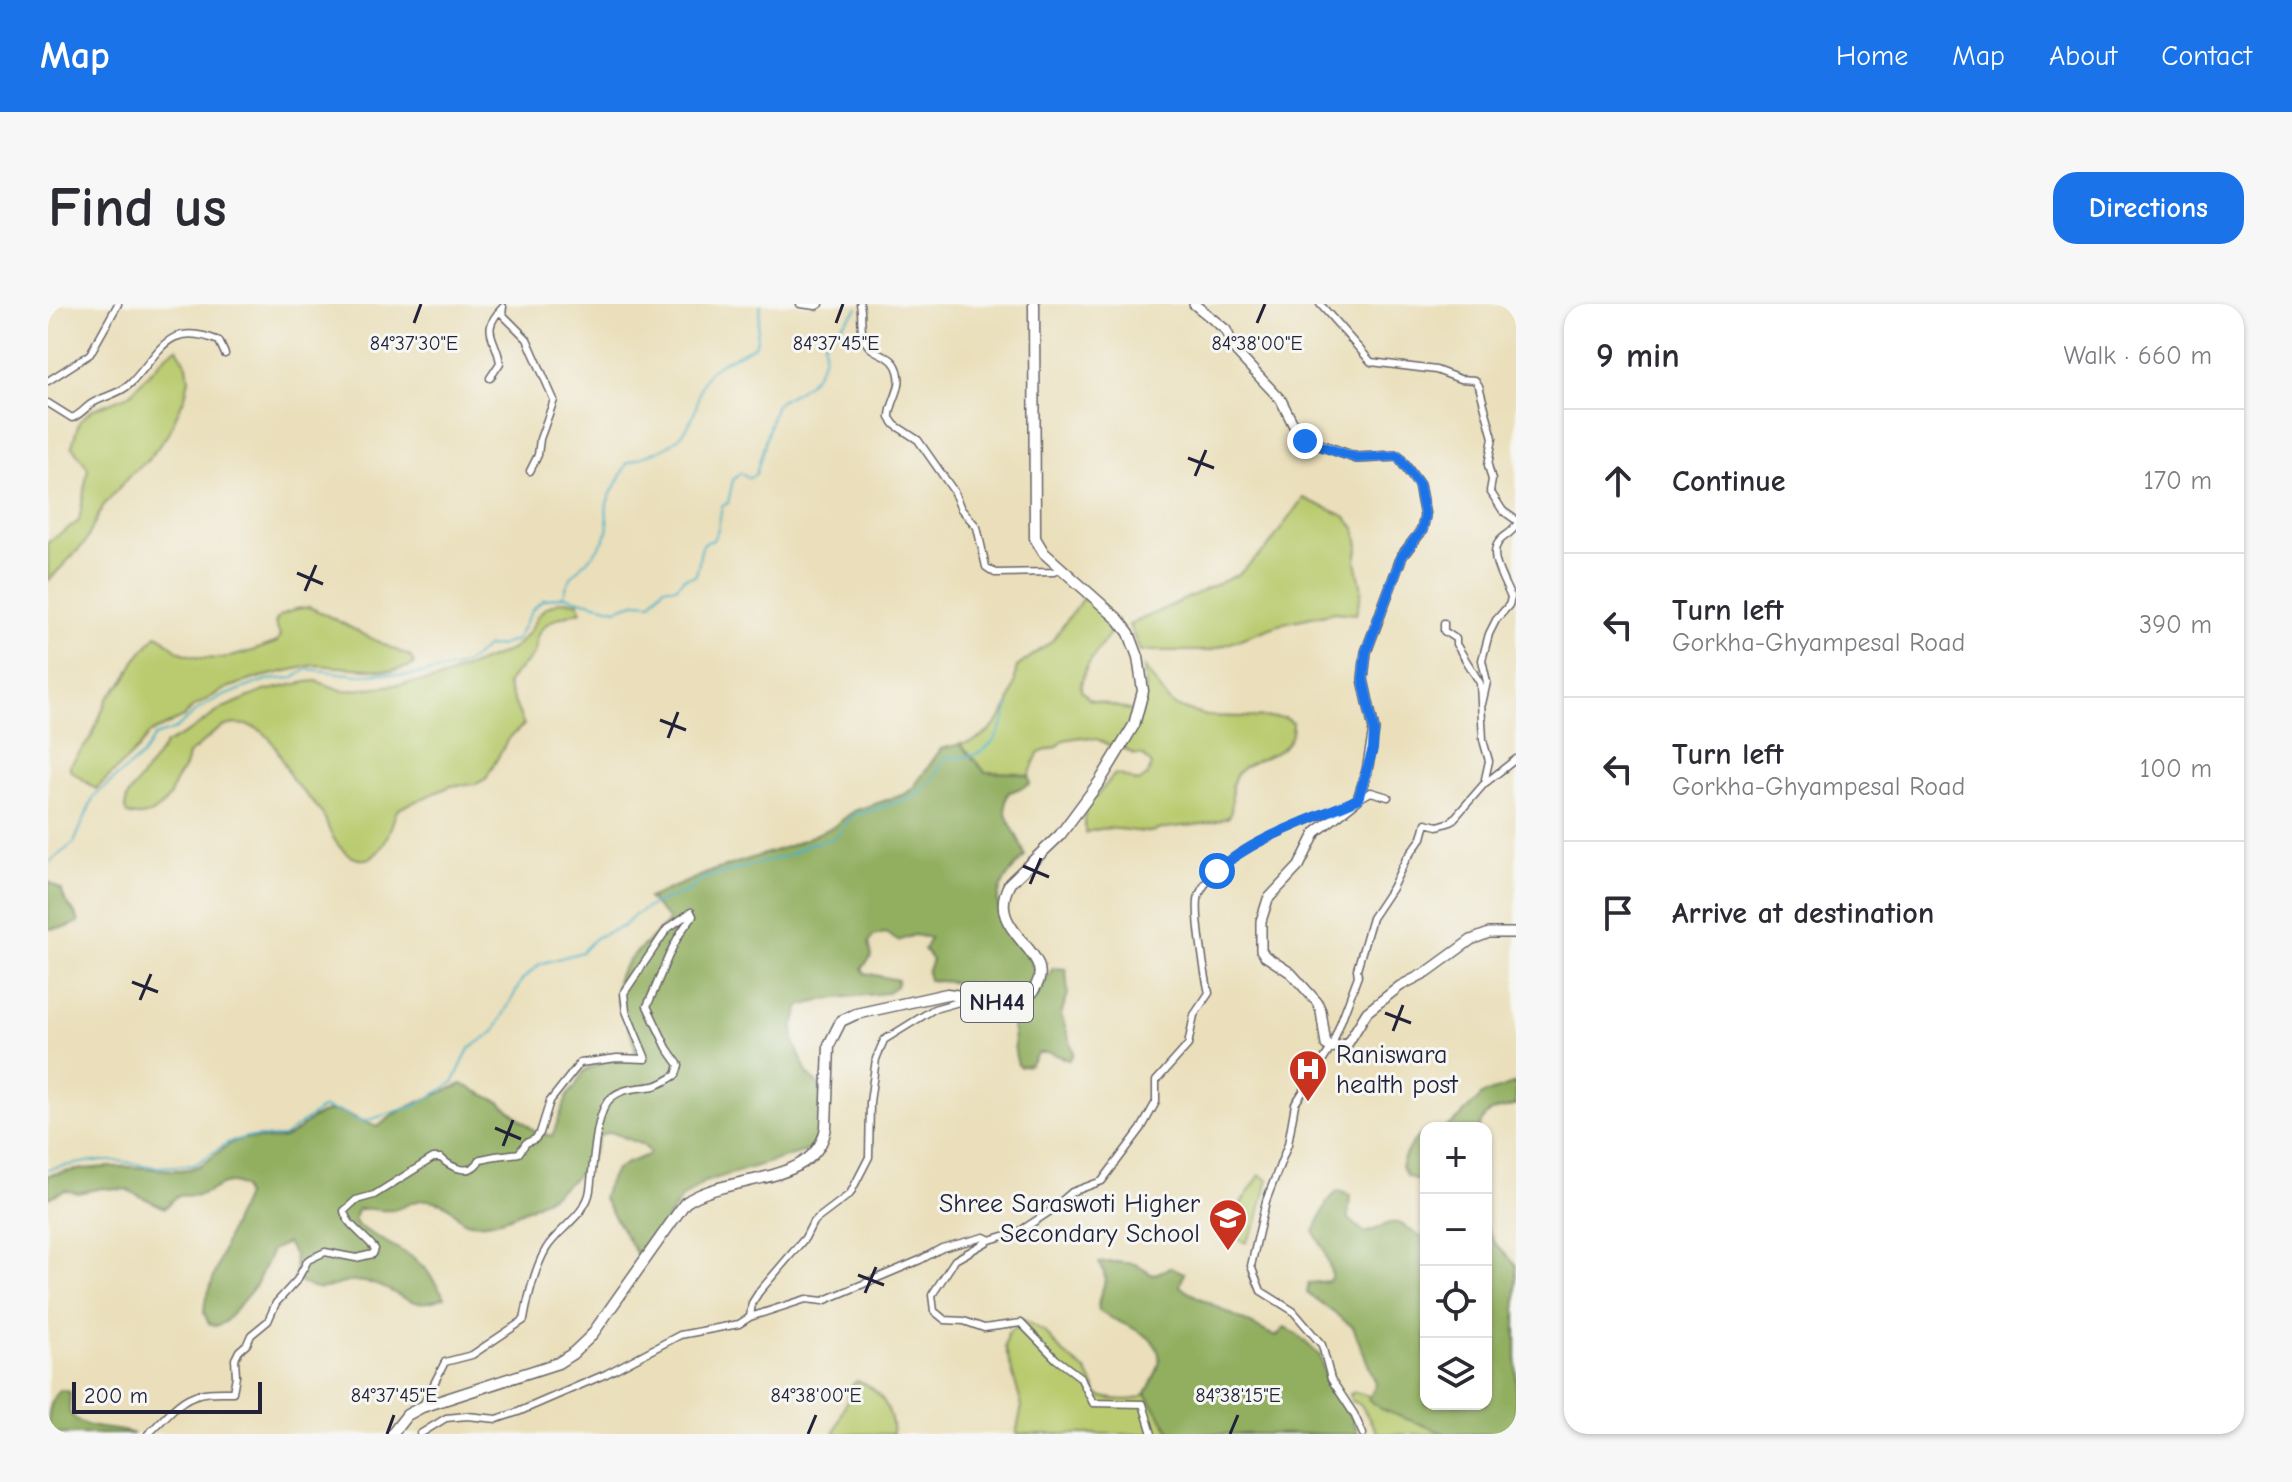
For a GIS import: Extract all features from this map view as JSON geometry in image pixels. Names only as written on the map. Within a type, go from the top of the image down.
[{"type":"main road","name":"NH44","points":[[392,1434],[407,1415],[422,1407],[545,1368],[572,1354],[591,1336],[685,1203],[703,1192],[792,1168],[814,1155],[826,1127],[829,1045],[841,1021],[856,1014],[947,994],[1018,1004],[1034,989],[1041,974],[1038,962],[1003,911],[1005,891],[1060,835],[1092,793],[1134,725],[1143,691],[1138,657],[1129,633],[1119,620],[1059,569],[1038,546],[1033,522],[1034,304]]},
{"type":"main road","points":[[1194,304],[1207,309],[1226,330],[1237,353],[1281,400],[1300,438],[1357,458],[1398,456],[1419,485],[1425,516],[1422,530],[1402,556],[1366,652],[1363,679],[1374,730],[1373,749],[1358,799],[1316,832],[1299,866],[1268,899],[1261,921],[1261,950],[1291,973],[1317,1002],[1326,1045],[1331,1048],[1348,1043],[1355,1027],[1376,1003],[1471,940],[1489,933],[1516,933]]},
{"type":"street","points":[[48,381],[90,354],[118,304]]},
{"type":"street","points":[[800,304],[820,304]]},
{"type":"street","points":[[860,304],[865,341],[876,352],[887,355],[896,365],[900,377],[890,418],[895,425],[918,440],[953,490],[961,509],[977,527],[986,567],[995,573],[1054,572],[1059,569]]},
{"type":"street","points":[[1320,304],[1371,362],[1436,370],[1460,379],[1475,380],[1479,386],[1493,438],[1488,465],[1492,480],[1490,491],[1503,511],[1516,523],[1514,530],[1497,543],[1495,552],[1511,598],[1489,634],[1482,660],[1487,682],[1482,704]]},
{"type":"street","points":[[490,378],[500,363],[489,327],[504,305]]},
{"type":"street","points":[[504,305],[502,314],[527,339],[554,400],[540,439],[538,455],[530,471]]},
{"type":"street","points":[[51,407],[72,418],[79,416],[89,405],[128,387],[154,352],[180,335],[205,335],[219,341],[225,354]]},
{"type":"street","points":[[1444,623],[1444,631],[1456,639],[1480,683],[1483,740],[1489,761],[1485,779],[1488,781]]},
{"type":"street","points":[[1363,1434],[1331,1379],[1322,1345],[1293,1311],[1261,1291],[1251,1266],[1266,1201],[1288,1144],[1295,1104],[1331,1048],[1358,976],[1357,969],[1369,926],[1396,876],[1422,838],[1422,828],[1426,823],[1438,826],[1451,822],[1488,781],[1516,759]]},
{"type":"street","points":[[1152,1434],[1143,1404],[1093,1403],[1080,1377],[1056,1359],[1021,1323],[984,1328],[964,1321],[945,1320],[934,1311],[932,1295],[955,1260],[990,1240],[1020,1231],[1072,1192],[1102,1181],[1141,1129],[1156,1102],[1156,1081],[1188,1045],[1194,1015],[1209,993],[1201,960],[1198,898],[1217,871],[1229,859],[1263,840],[1371,792],[1388,797]]},
{"type":"street","points":[[148,1434],[179,1403],[198,1394],[233,1392],[235,1359],[239,1351],[251,1335],[268,1321],[276,1303],[297,1280],[308,1260],[325,1252],[356,1258],[373,1254],[375,1249],[345,1218],[344,1211],[348,1205],[374,1195],[433,1158],[441,1158],[449,1166],[470,1169],[487,1157],[519,1153],[526,1143],[540,1133],[550,1101],[580,1063],[617,1058],[646,1059],[626,1011],[624,993],[667,929],[691,912],[693,916],[667,957],[662,977],[647,1006],[667,1048],[679,1065],[676,1075],[657,1085],[622,1090],[608,1101],[601,1120],[589,1181],[590,1192],[546,1249],[529,1294],[524,1320],[472,1355],[445,1362],[422,1407]]},
{"type":"street","points":[[750,1317],[752,1303],[759,1292],[805,1238],[813,1222],[850,1194],[869,1157],[870,1102],[876,1059],[884,1040],[934,1009],[959,1002],[993,1002]]},
{"type":"street","points":[[420,1434],[446,1418],[467,1416],[497,1419],[518,1412],[606,1374],[680,1335],[739,1324],[750,1317],[806,1299],[823,1301],[942,1248],[984,1237],[990,1240]]},
{"type":"green space","points":[[177,348],[187,365],[189,379],[185,397],[168,434],[148,460],[103,506],[85,543],[48,581],[48,542],[79,521],[88,468],[72,446],[79,422],[91,410],[129,395],[167,354]]},
{"type":"green space","points":[[1303,498],[1345,516],[1355,528],[1359,545],[1356,560],[1362,590],[1356,614],[1335,612],[1284,623],[1209,651],[1140,651],[1129,625],[1239,574],[1268,547]]},
{"type":"green space","points":[[1086,594],[1117,621],[1089,663],[1081,690],[1089,699],[1136,712],[1116,749],[1097,739],[1081,737],[1064,740],[1057,747],[1038,753],[1029,776],[985,772],[960,744],[980,738],[996,724],[1011,696],[1017,667],[1051,642]]},
{"type":"green space","points":[[561,601],[578,602],[581,611],[556,619],[540,631],[533,655],[507,685],[524,725],[508,739],[486,779],[476,784],[451,786],[400,808],[385,841],[372,857],[357,858],[336,843],[321,812],[292,779],[270,739],[256,728],[246,725],[235,724],[220,729],[188,754],[170,796],[159,809],[144,816],[127,814],[127,797],[166,744],[223,708],[264,691],[306,682],[316,681],[344,691],[436,680],[513,649],[545,608]]},
{"type":"green space","points":[[309,607],[410,656],[414,663],[392,671],[314,665],[261,677],[227,688],[192,708],[184,717],[149,734],[139,748],[96,789],[70,770],[70,765],[91,738],[107,699],[125,680],[135,661],[156,635],[189,655],[215,659],[227,657],[277,642],[280,635],[275,623],[279,616]]},
{"type":"green space","points":[[1144,667],[1171,704],[1207,716],[1285,718],[1293,723],[1292,735],[1280,750],[1244,767],[1237,774],[1229,817],[1150,832],[1109,828],[1085,833],[1085,810],[1114,775],[1138,782],[1147,776],[1152,765],[1143,755],[1133,754],[1122,747],[1142,710]]},
{"type":"green space","points":[[960,744],[985,772],[1029,776],[1030,784],[1008,793],[1008,818],[1025,856],[1006,879],[998,898],[1002,918],[1030,958],[1036,976],[1026,989],[929,980],[927,972],[932,960],[924,950],[930,938],[914,935],[898,941],[885,933],[873,936],[869,943],[872,956],[862,968],[865,973],[898,980],[896,986],[886,993],[827,999],[800,1006],[793,1028],[794,1042],[807,1073],[819,1086],[825,1126],[819,1142],[806,1151],[704,1182],[683,1197],[639,1258],[603,1198],[618,1168],[650,1152],[643,1145],[611,1132],[600,1135],[588,1164],[566,1185],[534,1206],[500,1220],[470,1223],[446,1205],[427,1200],[393,1210],[357,1210],[354,1219],[358,1226],[414,1258],[445,1297],[420,1303],[363,1282],[323,1288],[307,1286],[297,1280],[294,1255],[287,1243],[272,1250],[256,1285],[225,1322],[216,1326],[209,1324],[204,1313],[205,1303],[245,1196],[243,1188],[226,1183],[198,1195],[177,1196],[165,1208],[127,1190],[102,1188],[78,1193],[65,1190],[48,1198],[48,1175],[112,1167],[189,1169],[236,1141],[286,1137],[315,1117],[333,1111],[378,1127],[407,1108],[462,1084],[500,1102],[536,1132],[552,1136],[568,1095],[584,1071],[605,1061],[635,1057],[633,1038],[616,994],[622,969],[669,920],[648,898],[712,871],[789,846],[833,827],[854,811],[905,794],[913,788],[941,749]]},
{"type":"green space","points":[[48,881],[62,890],[79,922],[68,927],[48,929]]},
{"type":"green space","points":[[1053,968],[1066,969],[1068,994],[1061,1015],[1074,1053],[1069,1060],[1051,1053],[1038,1053],[1030,1065],[1019,1067],[1013,1029],[1003,1007],[1032,1002]]},
{"type":"green space","points":[[1516,1083],[1516,1105],[1489,1113],[1482,1122],[1453,1122],[1460,1117],[1483,1094]]},
{"type":"green space","points":[[1420,1137],[1420,1181],[1407,1176],[1401,1166],[1413,1142]]},
{"type":"green space","points":[[1260,1175],[1268,1180],[1257,1223],[1246,1243],[1225,1233]]},
{"type":"green space","points":[[1338,1191],[1350,1195],[1348,1218],[1365,1233],[1395,1222],[1420,1236],[1420,1410],[1492,1410],[1492,1238],[1516,1265],[1516,1434],[1447,1434],[1380,1409],[1369,1399],[1376,1384],[1353,1327],[1307,1293],[1309,1283],[1329,1281],[1332,1275],[1314,1232],[1327,1202]]},
{"type":"green space","points":[[1099,1263],[1135,1264],[1153,1275],[1171,1267],[1184,1273],[1180,1286],[1186,1291],[1276,1337],[1285,1327],[1299,1336],[1320,1356],[1329,1390],[1352,1418],[1358,1434],[1182,1434],[1170,1431],[1146,1394],[1159,1364],[1155,1344],[1138,1331],[1099,1311],[1105,1277]]},
{"type":"green space","points":[[1024,1320],[1045,1332],[1063,1353],[1087,1372],[1098,1395],[1122,1400],[1136,1399],[1146,1394],[1170,1430],[1182,1434],[1016,1434],[1022,1406],[1005,1347],[1008,1333]]},
{"type":"green space","points":[[857,1381],[873,1389],[884,1401],[893,1434],[834,1434],[853,1384]]},
{"type":"green space","points":[[60,1390],[70,1392],[69,1412],[75,1419],[91,1426],[134,1434],[48,1434],[51,1405]]},
{"type":"green space","points":[[1355,1392],[1369,1396],[1380,1409],[1447,1434],[1378,1434],[1361,1405],[1351,1401],[1350,1394]]},
{"type":"waterway","points":[[564,596],[574,573],[604,539],[608,528],[607,503],[627,463],[670,444],[685,430],[696,408],[701,385],[709,372],[756,344],[761,304]]},
{"type":"waterway","points":[[48,863],[74,843],[94,796],[143,755],[155,736],[176,729],[216,699],[266,680],[293,678],[308,669],[357,675],[380,673],[408,676],[458,667],[486,647],[516,640],[532,610],[543,600],[564,596],[616,609],[637,602],[651,603],[664,587],[676,587],[684,578],[695,576],[702,547],[713,540],[722,506],[728,503],[733,480],[740,473],[749,478],[756,474],[775,406],[812,379],[822,362],[824,343],[858,308]]},
{"type":"waterway","points":[[48,1169],[93,1161],[119,1161],[155,1167],[194,1165],[227,1143],[246,1137],[283,1137],[322,1108],[362,1122],[417,1105],[453,1083],[469,1049],[494,1032],[522,980],[540,964],[582,952],[595,938],[624,926],[652,905],[690,890],[702,879],[789,855],[809,844],[835,838],[852,816],[913,797],[933,779],[945,757],[970,756],[988,747],[1000,730],[1009,705]]},
{"type":"place","name":"Raniswara health post","points":[[1308,1103]]},
{"type":"place","name":"Shree Saraswoti Higher Secondary School","points":[[1228,1252]]},
{"type":"route","points":[[1217,871],[1229,859],[1263,840],[1358,799],[1373,749],[1374,730],[1363,679],[1366,652],[1402,556],[1422,530],[1425,516],[1419,485],[1398,456],[1357,458],[1305,441]]}]
